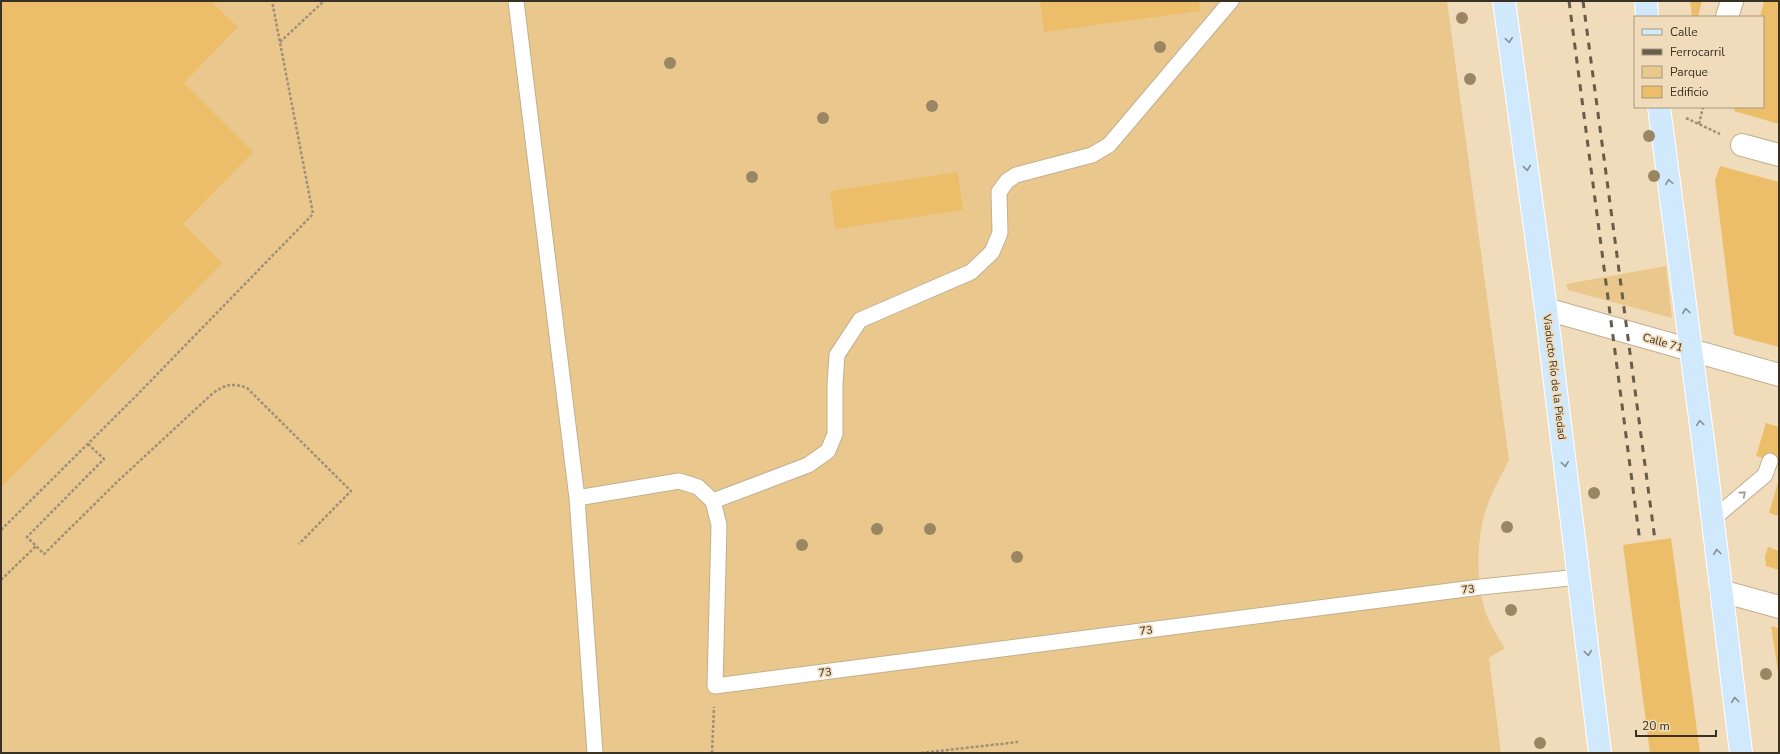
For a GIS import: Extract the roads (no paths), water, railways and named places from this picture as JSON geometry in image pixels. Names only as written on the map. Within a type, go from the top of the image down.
[{"type":"main road","name":"Viaducto Río de la Piedad","points":[[1504,1],[1546,309],[1600,753]]},
{"type":"main road","points":[[1646,1],[1648,16]]},
{"type":"main road","points":[[1659,108],[1713,519],[1741,753]]},
{"type":"street","points":[[1728,16],[1732,1]]},
{"type":"street","points":[[1742,145],[1779,155]]},
{"type":"street","name":"Calle 71","points":[[1546,309],[1779,375]]},
{"type":"street","points":[[1721,591],[1779,607]]},
{"type":"lane","points":[[516,1],[577,498],[595,753]]},
{"type":"lane","points":[[577,498],[679,481],[698,486],[713,501],[808,465],[828,451],[835,434],[835,384],[837,355],[860,320],[972,272],[992,252],[1000,234],[999,192],[1007,181],[1016,175],[1092,155],[1109,145],[1231,1]]},
{"type":"lane","points":[[1713,519],[1765,475],[1770,461]]},
{"type":"lane","name":"73","points":[[713,501],[719,524],[714,686],[1481,587],[1578,577]]},
{"type":"railway","points":[[1569,1],[1640,542]]},
{"type":"railway","points":[[1583,1],[1655,540]]}]
